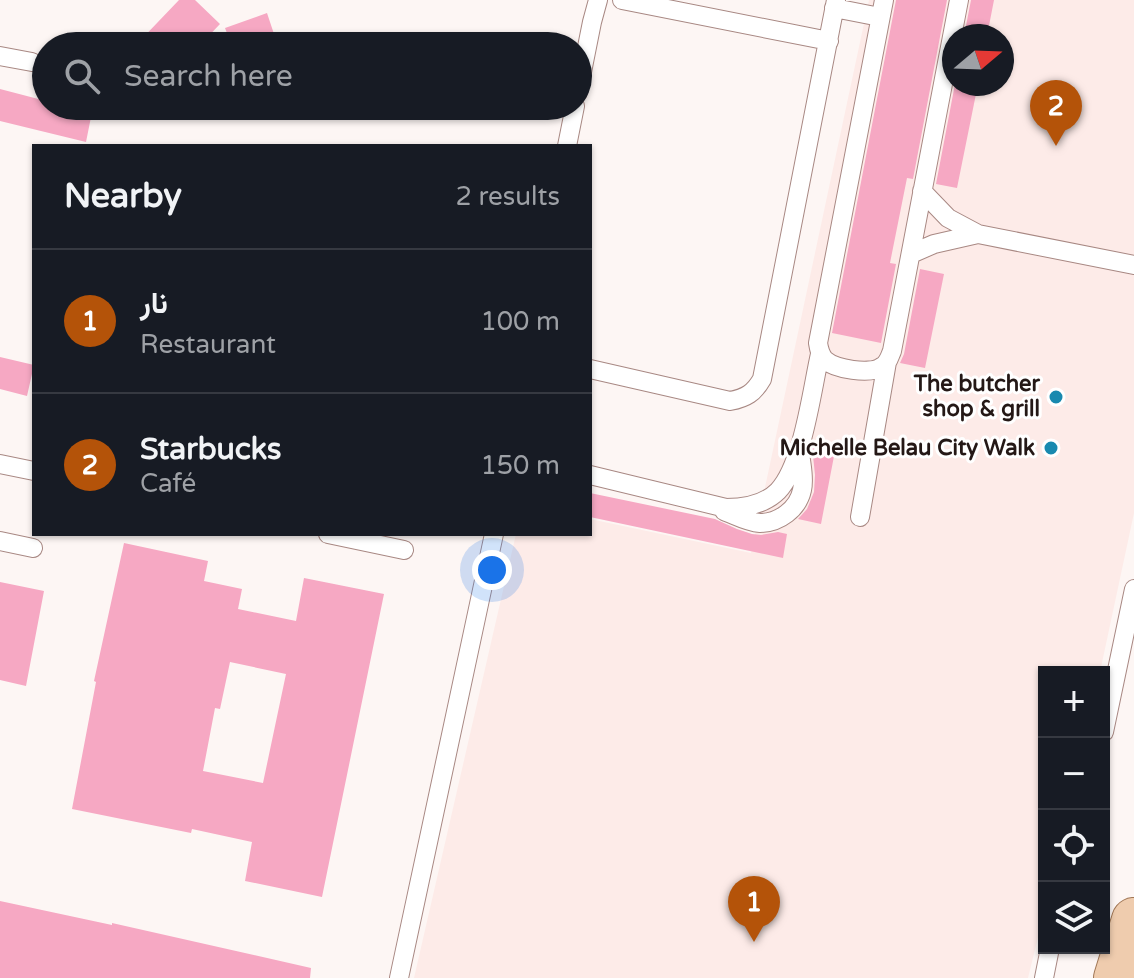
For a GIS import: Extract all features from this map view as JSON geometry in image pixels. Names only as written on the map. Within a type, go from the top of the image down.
[{"type":"main road","points":[[1116,978],[1134,920]]},
{"type":"lane","points":[[590,32],[598,0]]},
{"type":"lane","points":[[622,0],[679,6],[829,41]]},
{"type":"lane","points":[[860,517],[887,362],[892,351],[959,0]]},
{"type":"lane","points":[[592,369],[730,401],[744,399],[755,391],[762,379],[835,4],[882,9],[818,343],[820,354],[800,447],[803,488],[792,509],[772,521],[749,521],[703,502],[592,475]]},
{"type":"lane","points":[[0,56],[32,62]]},
{"type":"lane","points":[[567,144],[572,120]]},
{"type":"lane","points":[[922,191],[948,218],[978,234],[1134,265]]},
{"type":"lane","points":[[911,254],[934,244],[978,234]]},
{"type":"lane","points":[[820,354],[836,367],[863,371],[881,368],[887,362]]},
{"type":"lane","points":[[0,464],[32,471]]},
{"type":"lane","points":[[338,536],[404,550]]},
{"type":"lane","points":[[399,978],[495,536]]},
{"type":"lane","points":[[0,541],[33,548]]},
{"type":"lane","points":[[1110,703],[1134,589]]},
{"type":"lane","points":[[1044,978],[1049,954]]},
{"type":"shaded area","points":[[869,0],[1134,0],[1134,513],[1101,666],[1038,666],[1038,937],[1028,978],[414,978],[516,536],[592,536],[592,519],[751,553]]},
{"type":"building","points":[[179,0],[195,0],[220,24],[212,32],[148,32]]},
{"type":"building","points":[[896,0],[947,0],[913,179],[907,178],[890,263],[896,264],[881,343],[832,333]]},
{"type":"building","points":[[971,0],[994,0],[989,24],[966,24]]},
{"type":"building","points":[[267,13],[273,32],[227,32],[225,28]]},
{"type":"building","points":[[0,89],[32,97],[32,120],[90,120],[86,142],[0,121]]},
{"type":"building","points":[[953,96],[976,96],[957,188],[936,184]]},
{"type":"building","points":[[920,269],[944,274],[925,368],[900,363]]},
{"type":"building","points":[[0,357],[32,365],[27,396],[0,389]]},
{"type":"building","points":[[812,446],[835,451],[821,524],[798,519],[807,509],[814,492]]},
{"type":"building","points":[[592,493],[715,519],[752,534],[787,534],[783,558],[592,517]]},
{"type":"building","points":[[124,543],[208,561],[204,581],[242,589],[238,609],[296,621],[304,578],[384,594],[322,897],[245,881],[252,842],[72,809],[94,681]],"holes":[[[230,662],[286,674],[263,783],[203,771],[215,708],[220,709]]]},
{"type":"building","points":[[0,582],[44,591],[26,686],[0,680]]},
{"type":"building","points":[[0,901],[311,968],[310,978],[0,978]]},
{"type":"place","name":"Starbucks","points":[[1056,146]]},
{"type":"place","name":"The butcher shop & grill","points":[[1056,397]]},
{"type":"place","name":"Michelle Belau City Walk","points":[[1051,448]]},
{"type":"place","name":"نار","points":[[754,942]]}]
